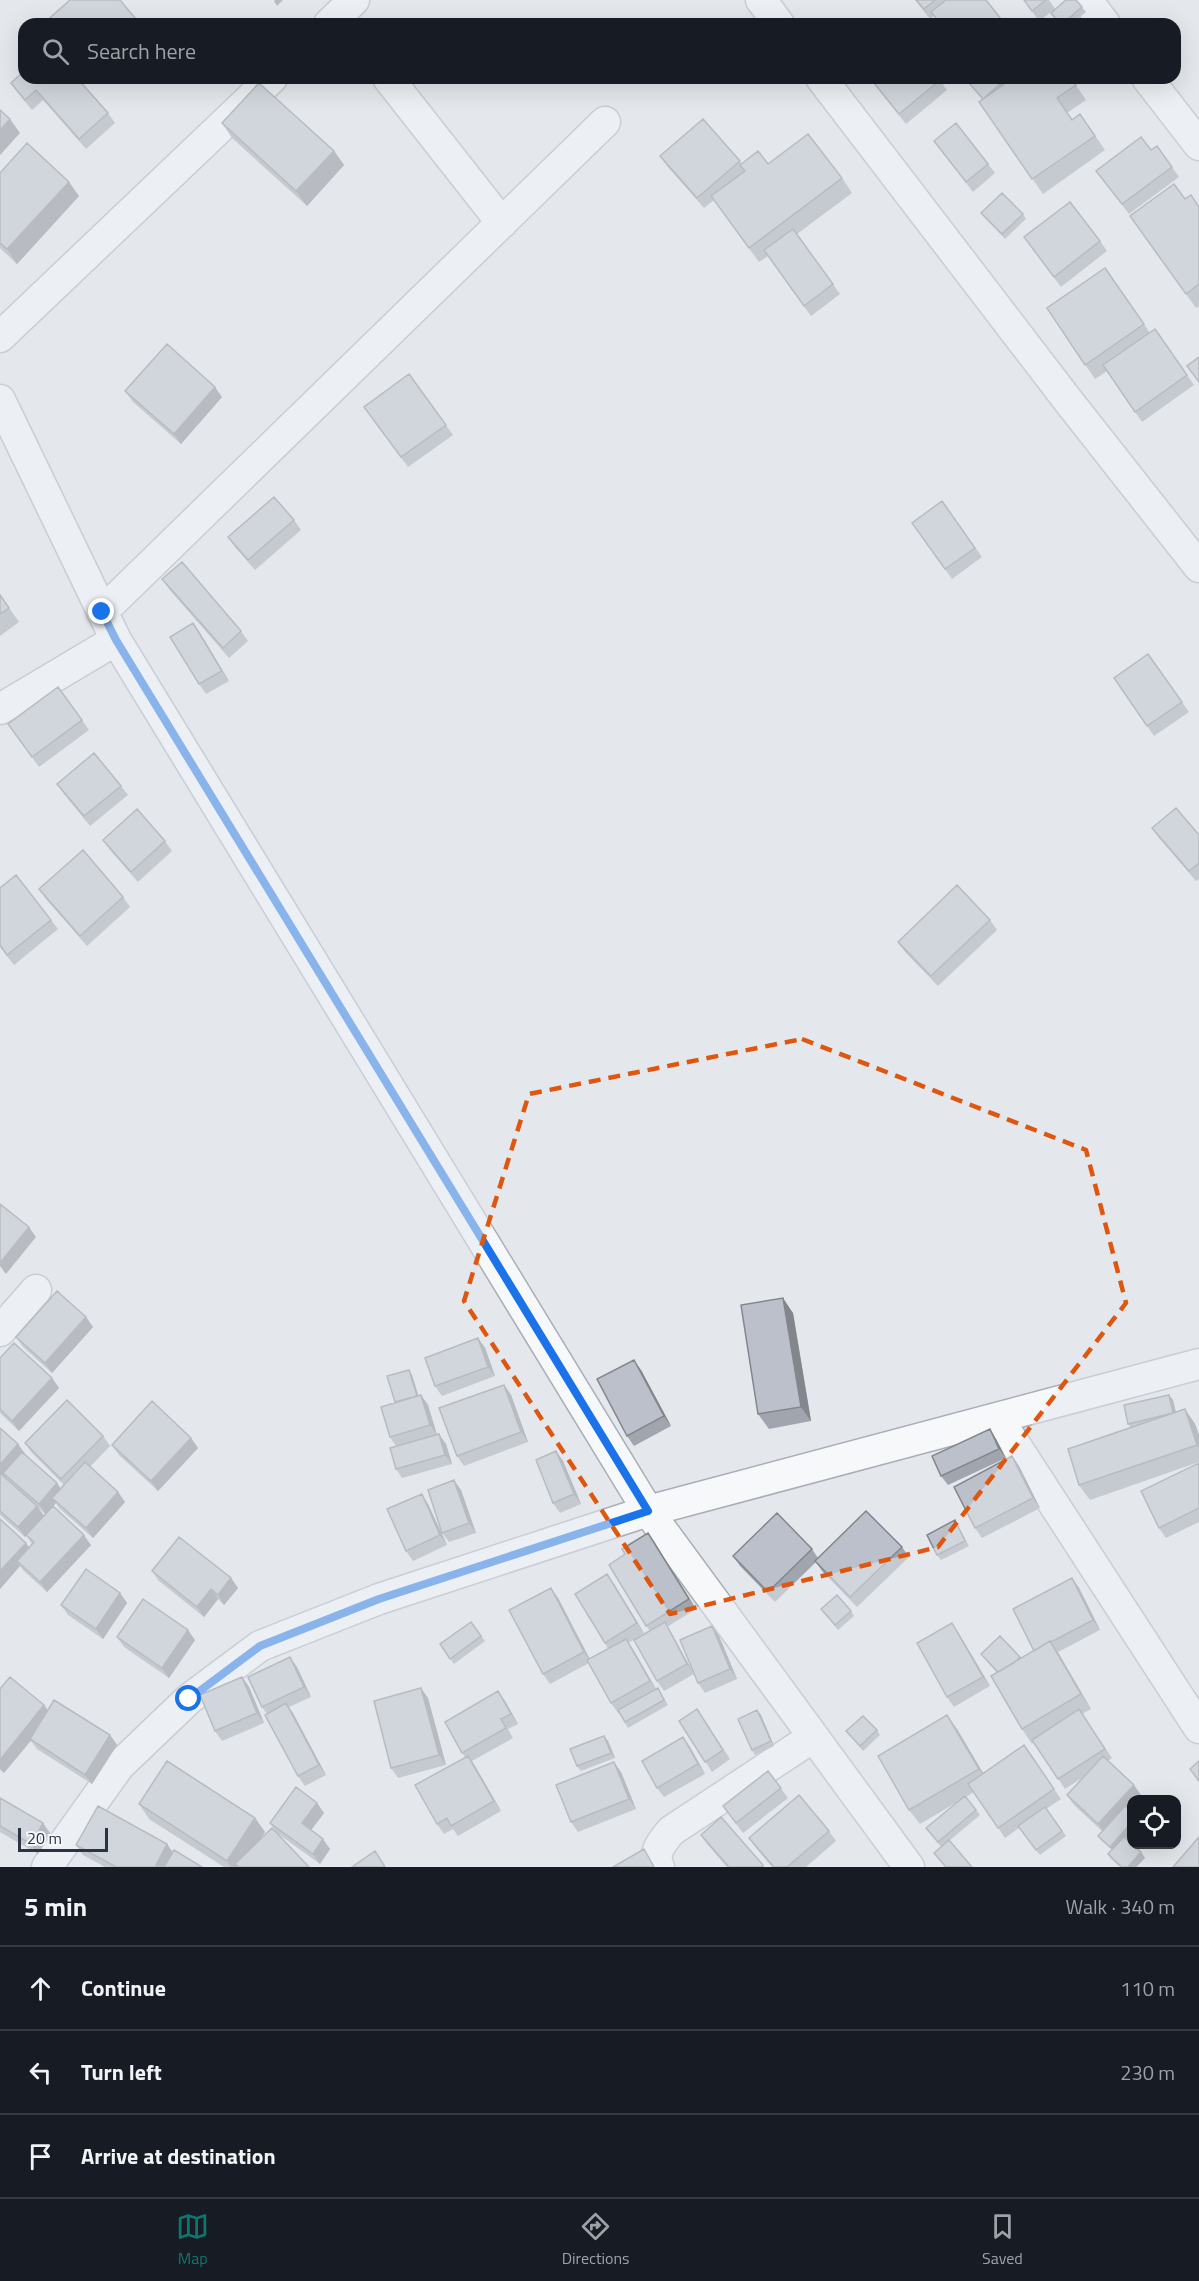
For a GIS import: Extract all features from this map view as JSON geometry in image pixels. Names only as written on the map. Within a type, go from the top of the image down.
[{"type":"street","points":[[761,0],[774,18]]},
{"type":"street","points":[[1087,0],[1100,18]]},
{"type":"street","points":[[0,337],[266,84]]},
{"type":"street","points":[[393,84],[502,223]]},
{"type":"street","points":[[826,84],[1066,398],[1199,567]]},
{"type":"street","points":[[1152,84],[1198,143]]},
{"type":"street","points":[[102,612],[605,122]]},
{"type":"street","points":[[0,399],[116,640],[648,1511],[909,1867]]},
{"type":"street","points":[[0,709],[116,640]]},
{"type":"street","points":[[0,1331],[36,1290]]},
{"type":"street","points":[[47,1867],[119,1766],[189,1699],[260,1646],[379,1599],[648,1511],[1199,1364]]},
{"type":"street","points":[[998,1418],[1199,1728]]},
{"type":"street","points":[[659,1867],[656,1860],[659,1845],[672,1831],[813,1737]]},
{"type":"highlighted area","points":[[802,1039],[1086,1150],[1126,1303],[938,1547],[670,1614],[464,1301],[529,1094]]},
{"type":"building","points":[[70,0],[120,0],[135,18],[50,18]]},
{"type":"building","points":[[916,0],[935,0],[924,9]]},
{"type":"building","points":[[946,0],[986,0],[1000,18],[936,18],[931,12]]},
{"type":"building","points":[[1024,0],[1046,0],[1032,11]]},
{"type":"building","points":[[1066,0],[1076,0],[1082,7],[1069,18],[1055,18],[1051,13]]},
{"type":"building","points":[[18,77],[18,84],[82,84],[108,113],[79,139],[36,90],[25,100],[11,83]]},
{"type":"building","points":[[260,84],[334,151],[296,191],[222,123]]},
{"type":"building","points":[[875,84],[935,84],[899,114]]},
{"type":"building","points":[[970,84],[1000,84],[983,99]]},
{"type":"building","points":[[1004,84],[1075,84],[1057,98],[1072,120],[1080,114],[1095,136],[1032,179],[979,102]]},
{"type":"building","points":[[0,110],[10,119],[0,130]]},
{"type":"building","points":[[703,119],[740,161],[697,198],[660,156]]},
{"type":"building","points":[[956,123],[988,164],[966,182],[934,141]]},
{"type":"building","points":[[808,134],[842,178],[749,248],[711,196],[745,171],[740,165],[758,151],[768,164]]},
{"type":"building","points":[[1141,137],[1151,150],[1157,146],[1172,167],[1122,204],[1096,171]]},
{"type":"building","points":[[27,143],[69,182],[7,249],[0,243],[0,173]]},
{"type":"building","points":[[1174,184],[1185,199],[1191,195],[1199,207],[1199,284],[1186,294],[1130,216]]},
{"type":"building","points":[[1002,193],[1023,214],[1002,234],[981,213]]},
{"type":"building","points":[[1070,202],[1100,241],[1054,277],[1024,237]]},
{"type":"building","points":[[793,229],[833,284],[804,306],[764,250]]},
{"type":"building","points":[[1105,268],[1144,324],[1085,365],[1047,308]]},
{"type":"building","points":[[1155,329],[1187,375],[1135,412],[1103,365]]},
{"type":"building","points":[[167,344],[215,387],[174,434],[125,391]]},
{"type":"building","points":[[1199,357],[1199,382],[1187,366]]},
{"type":"building","points":[[409,374],[446,425],[401,457],[364,407]]},
{"type":"building","points":[[274,497],[294,520],[248,560],[228,537]]},
{"type":"building","points":[[942,501],[975,548],[945,569],[912,523]]},
{"type":"building","points":[[182,562],[241,631],[223,648],[162,579]]},
{"type":"building","points":[[0,595],[9,608],[0,614]]},
{"type":"building","points":[[193,623],[222,671],[199,684],[170,637]]},
{"type":"building","points":[[1148,654],[1182,702],[1147,726],[1114,678]]},
{"type":"building","points":[[58,687],[82,720],[32,757],[8,724]]},
{"type":"building","points":[[94,753],[121,786],[84,816],[57,784]]},
{"type":"building","points":[[1176,808],[1199,835],[1199,863],[1189,871],[1152,828]]},
{"type":"building","points":[[137,809],[165,841],[131,872],[103,840]]},
{"type":"building","points":[[83,850],[123,897],[80,936],[39,889]]},
{"type":"building","points":[[16,875],[51,920],[7,955],[0,945],[0,888]]},
{"type":"building","points":[[957,885],[990,920],[931,976],[898,942]]},
{"type":"building","points":[[0,1204],[29,1227],[0,1263]]},
{"type":"building","points":[[57,1291],[86,1317],[45,1363],[16,1337]]},
{"type":"building","points":[[783,1298],[801,1407],[758,1414],[741,1305]]},
{"type":"building","points":[[478,1338],[488,1367],[435,1386],[425,1358]]},
{"type":"building","points":[[14,1343],[52,1378],[12,1421],[0,1409],[0,1358]]},
{"type":"building","points":[[634,1360],[664,1416],[627,1436],[597,1379]]},
{"type":"building","points":[[409,1370],[417,1396],[395,1402],[387,1376]]},
{"type":"building","points":[[504,1385],[521,1432],[457,1456],[439,1408]]},
{"type":"building","points":[[421,1395],[430,1425],[390,1437],[381,1407]]},
{"type":"building","points":[[1169,1395],[1173,1413],[1128,1424],[1124,1405]]},
{"type":"building","points":[[67,1400],[103,1436],[61,1479],[25,1443]]},
{"type":"building","points":[[152,1401],[191,1438],[151,1481],[112,1445]]},
{"type":"building","points":[[1185,1409],[1197,1445],[1079,1485],[1068,1449]]},
{"type":"building","points":[[0,1428],[18,1444],[0,1465]]},
{"type":"building","points":[[990,1429],[999,1449],[941,1476],[932,1456]]},
{"type":"building","points":[[439,1434],[445,1455],[396,1469],[390,1448]]},
{"type":"building","points":[[556,1451],[574,1494],[553,1503],[536,1460]]},
{"type":"building","points":[[22,1452],[57,1483],[39,1504],[3,1473]]},
{"type":"building","points":[[1012,1456],[1033,1498],[975,1528],[954,1487]]},
{"type":"building","points":[[85,1462],[118,1492],[86,1528],[52,1498]]},
{"type":"building","points":[[1199,1463],[1199,1508],[1159,1528],[1141,1491]]},
{"type":"building","points":[[1,1474],[37,1506],[18,1527],[0,1511]]},
{"type":"building","points":[[454,1480],[469,1523],[442,1533],[428,1490]]},
{"type":"building","points":[[422,1494],[440,1535],[406,1551],[387,1509]]},
{"type":"building","points":[[53,1506],[84,1535],[40,1582],[17,1561],[34,1542],[26,1535]]},
{"type":"building","points":[[866,1511],[902,1547],[850,1597],[815,1561]]},
{"type":"building","points":[[777,1513],[812,1549],[768,1592],[733,1556]]},
{"type":"building","points":[[0,1519],[26,1543],[0,1571]]},
{"type":"building","points":[[955,1520],[965,1541],[937,1555],[927,1535]]},
{"type":"building","points":[[648,1533],[689,1599],[646,1626],[609,1565],[625,1554],[622,1549]]},
{"type":"building","points":[[179,1537],[231,1578],[218,1595],[211,1589],[197,1607],[152,1571]]},
{"type":"building","points":[[86,1569],[120,1593],[96,1629],[61,1605]]},
{"type":"building","points":[[607,1574],[637,1623],[605,1643],[575,1594]]},
{"type":"building","points":[[1072,1578],[1093,1620],[1034,1651],[1013,1609]]},
{"type":"building","points":[[551,1588],[584,1652],[543,1674],[509,1610]]},
{"type":"building","points":[[837,1595],[851,1611],[835,1625],[821,1609]]},
{"type":"building","points":[[143,1599],[188,1630],[162,1668],[117,1637]]},
{"type":"building","points":[[471,1622],[481,1636],[450,1659],[440,1644]]},
{"type":"building","points":[[665,1622],[687,1664],[657,1681],[634,1640]]},
{"type":"building","points":[[952,1623],[983,1677],[947,1697],[917,1643]]},
{"type":"building","points":[[712,1626],[730,1669],[698,1683],[680,1640]]},
{"type":"building","points":[[1000,1636],[1020,1657],[998,1672],[981,1654]]},
{"type":"building","points":[[626,1639],[650,1681],[611,1703],[587,1660]]},
{"type":"building","points":[[1050,1641],[1081,1694],[1022,1729],[991,1676]]},
{"type":"building","points":[[290,1657],[304,1687],[262,1707],[248,1677]]},
{"type":"building","points":[[10,1677],[44,1705],[0,1760],[0,1689]]},
{"type":"building","points":[[242,1677],[257,1713],[215,1731],[200,1695]]},
{"type":"building","points":[[421,1688],[439,1755],[391,1768],[374,1701]]},
{"type":"building","points":[[658,1688],[664,1700],[625,1722],[618,1710]]},
{"type":"building","points":[[498,1691],[511,1714],[501,1719],[506,1728],[462,1753],[445,1722]]},
{"type":"building","points":[[54,1700],[110,1735],[85,1775],[30,1739]]},
{"type":"building","points":[[286,1703],[319,1765],[298,1776],[265,1715]]},
{"type":"building","points":[[697,1709],[723,1750],[705,1762],[679,1721]]},
{"type":"building","points":[[1079,1709],[1105,1749],[1058,1779],[1032,1740]]},
{"type":"building","points":[[757,1710],[771,1741],[752,1750],[738,1719]]},
{"type":"building","points":[[947,1715],[979,1769],[909,1810],[878,1756]]},
{"type":"building","points":[[863,1716],[877,1730],[860,1746],[846,1731]]},
{"type":"building","points":[[604,1736],[611,1753],[577,1766],[570,1749]]},
{"type":"building","points":[[683,1737],[698,1764],[657,1788],[642,1761]]},
{"type":"building","points":[[1024,1745],[1054,1789],[998,1828],[968,1784]]},
{"type":"building","points":[[468,1756],[494,1801],[451,1826],[447,1818],[437,1824],[415,1785]]},
{"type":"building","points":[[1103,1756],[1134,1785],[1098,1824],[1067,1795]]},
{"type":"building","points":[[167,1761],[255,1818],[227,1861],[139,1804]]},
{"type":"building","points":[[1199,1761],[1199,1781],[1190,1769]]},
{"type":"building","points":[[614,1762],[629,1799],[571,1822],[556,1785]]},
{"type":"building","points":[[768,1771],[781,1788],[736,1823],[723,1806]]},
{"type":"building","points":[[296,1787],[317,1803],[302,1823],[323,1839],[313,1854],[270,1823]]},
{"type":"building","points":[[799,1795],[829,1831],[787,1867],[774,1867],[749,1838]]},
{"type":"building","points":[[965,1796],[976,1810],[938,1842],[926,1828]]},
{"type":"building","points":[[0,1798],[43,1823],[31,1844],[0,1826]]},
{"type":"building","points":[[98,1806],[167,1844],[155,1867],[116,1867],[76,1845]]},
{"type":"building","points":[[1125,1806],[1127,1808],[1127,1828],[1110,1847],[1098,1836]]},
{"type":"building","points":[[1045,1807],[1062,1831],[1036,1850],[1018,1826]]},
{"type":"building","points":[[721,1817],[763,1865],[761,1867],[729,1867],[701,1835]]},
{"type":"building","points":[[272,1828],[309,1867],[239,1867],[235,1864]]},
{"type":"building","points":[[1124,1837],[1127,1840],[1127,1849],[1138,1849],[1141,1852],[1128,1867],[1122,1867],[1108,1854]]},
{"type":"building","points":[[1199,1837],[1199,1867],[1173,1867]]},
{"type":"building","points":[[949,1840],[972,1867],[946,1867],[934,1853]]},
{"type":"building","points":[[644,1849],[654,1867],[613,1867]]},
{"type":"building","points":[[174,1850],[202,1867],[164,1867]]},
{"type":"building","points":[[375,1851],[385,1867],[352,1867]]},
{"type":"route","points":[[102,612],[116,640],[648,1511],[379,1599],[260,1646],[189,1699]]}]
